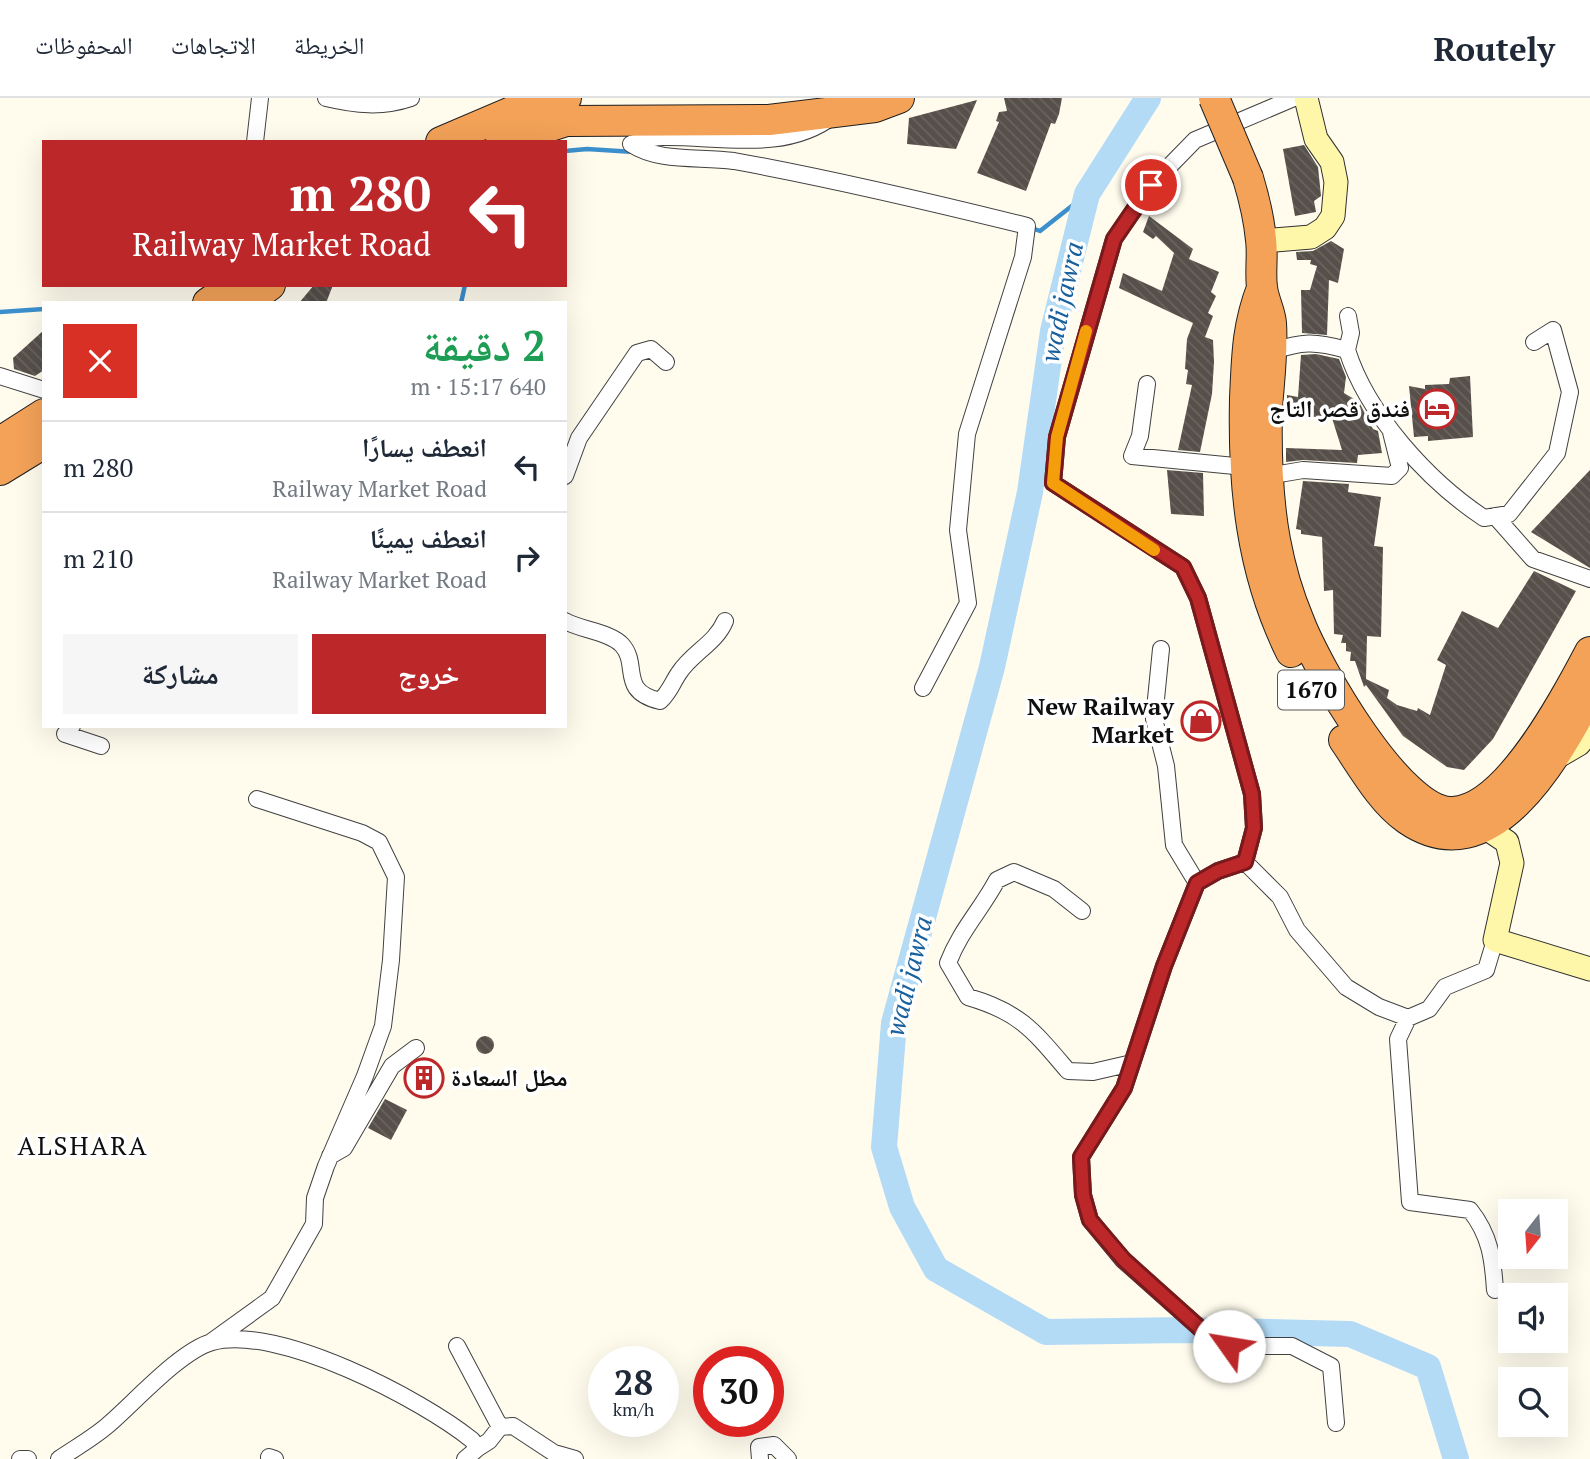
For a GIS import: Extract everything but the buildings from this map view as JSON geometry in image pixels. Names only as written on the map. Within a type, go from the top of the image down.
[{"type":"highway","points":[[446,140],[523,107],[566,98]]},
{"type":"highway","points":[[507,140],[566,121],[769,120],[875,107],[899,98]]},
{"type":"highway","points":[[1214,98],[1248,178],[1262,241],[1262,288]]},
{"type":"highway","points":[[211,301],[231,287]]},
{"type":"highway","points":[[248,301],[267,287]]},
{"type":"highway","name":"1670","points":[[1256,472],[1271,322],[1262,288]]},
{"type":"highway","name":"1670","points":[[1262,288],[1249,320],[1256,472],[1280,566],[1298,620],[1330,684],[1406,790],[1438,811],[1478,818]]},
{"type":"highway","points":[[0,442],[42,415]]},
{"type":"highway","points":[[0,470],[42,444]]},
{"type":"highway","points":[[1478,818],[1539,741],[1590,652]]},
{"type":"highway","points":[[1478,818],[1527,791],[1555,758],[1590,694]]},
{"type":"street","points":[[255,140],[260,98]]},
{"type":"street","points":[[326,98],[357,105],[393,105],[411,98]]},
{"type":"street","points":[[1245,862],[1254,828],[1252,794],[1198,598],[1183,567],[1053,483],[1057,437],[1114,239],[1151,185],[1195,140],[1294,98]]},
{"type":"street","points":[[1262,241],[1311,237],[1325,228],[1333,216],[1336,182],[1332,162],[1316,139],[1306,98]]},
{"type":"street","points":[[838,112],[814,131],[761,140],[660,136],[631,144],[646,154],[731,161],[902,195],[1027,226],[1023,257],[967,434],[958,530],[968,603],[923,688]]},
{"type":"street","points":[[1348,316],[1350,332],[1347,349],[1364,394],[1391,429],[1467,507],[1484,518],[1509,514],[1557,453],[1570,392],[1569,381],[1553,330],[1534,342]]},
{"type":"street","points":[[1270,352],[1297,342],[1320,342],[1347,349]]},
{"type":"street","points":[[567,471],[579,438],[637,353],[651,349],[666,362]]},
{"type":"street","points":[[0,376],[42,389]]},
{"type":"street","points":[[1147,384],[1140,436],[1132,456],[1256,472],[1303,470],[1392,476],[1400,468],[1391,429]]},
{"type":"street","points":[[1495,516],[1533,559],[1590,579]]},
{"type":"street","points":[[567,622],[617,640],[625,648],[631,677],[640,694],[660,701],[669,693],[678,674],[720,632],[725,621]]},
{"type":"street","points":[[1161,649],[1154,719],[1166,766],[1174,845],[1197,883]]},
{"type":"street","points":[[70,728],[65,734],[101,746]]},
{"type":"street","points":[[1555,758],[1578,744],[1590,730]]},
{"type":"street","points":[[59,1459],[106,1427],[173,1366],[262,1306],[280,1288],[314,1224],[316,1198],[330,1156],[365,1076],[383,1026],[391,960],[396,877],[379,842],[362,833],[257,799]]},
{"type":"street","points":[[1478,818],[1507,842],[1512,863],[1486,970],[1445,987],[1429,1009],[1408,1018],[1398,1039],[1410,1202],[1470,1210],[1484,1228],[1493,1257],[1495,1290]]},
{"type":"street","points":[[1245,862],[1218,871],[1197,883],[1164,966],[1124,1088],[1081,1157],[1083,1195],[1090,1220],[1124,1260],[1203,1331],[1229,1346],[1292,1346],[1331,1366],[1336,1423]]},
{"type":"street","points":[[1245,862],[1280,897],[1297,930],[1346,987],[1379,1007],[1408,1018]]},
{"type":"street","points":[[1082,911],[1054,889],[1014,872],[997,880],[987,899],[957,937],[948,963],[968,997],[998,1006],[1024,1022],[1068,1071],[1093,1072],[1132,1063]]},
{"type":"street","points":[[1495,940],[1590,969]]},
{"type":"street","points":[[330,1156],[344,1148],[392,1066],[416,1048]]},
{"type":"street","points":[[211,1342],[268,1341],[295,1348],[408,1398],[453,1424],[472,1440],[471,1454]]},
{"type":"street","points":[[457,1346],[500,1427]]},
{"type":"street","points":[[471,1454],[489,1441],[500,1427],[513,1426],[554,1453],[575,1459]]},
{"type":"street","points":[[760,1459],[760,1447],[774,1446],[788,1459]]},
{"type":"street","points":[[20,1459],[28,1459]]},
{"type":"waterway","name":"wadi jawra","points":[[1148,98],[1087,194],[1053,331],[1030,492],[992,667],[894,1023],[884,1147],[902,1207],[936,1269],[1046,1332],[1185,1330],[1350,1334],[1428,1367],[1456,1459]]},
{"type":"waterway","points":[[567,151],[587,149],[634,152]]},
{"type":"waterway","points":[[1029,227],[1040,231],[1087,194]]},
{"type":"waterway","points":[[461,301],[465,287]]},
{"type":"waterway","points":[[0,312],[42,309]]},
{"type":"slow traffic","points":[[1086,331],[1057,437],[1053,483],[1154,550]]},
{"type":"place","name":"فندق قصر التاج","points":[[1437,409]]},
{"type":"place","name":"New Railway Market","points":[[1201,721]]},
{"type":"place","name":"مطل السعادة","points":[[424,1078]]},
{"type":"district","name":"ALSHARA","points":[[83,1146]]},
{"type":"route","points":[[1151,185],[1114,239],[1076,363],[1057,437],[1053,483],[1143,544],[1183,567],[1198,598],[1240,747],[1252,794],[1254,828],[1245,862],[1218,871],[1197,883],[1164,966],[1124,1088],[1081,1157],[1083,1195],[1090,1220],[1124,1260],[1203,1331],[1229,1346]]}]
